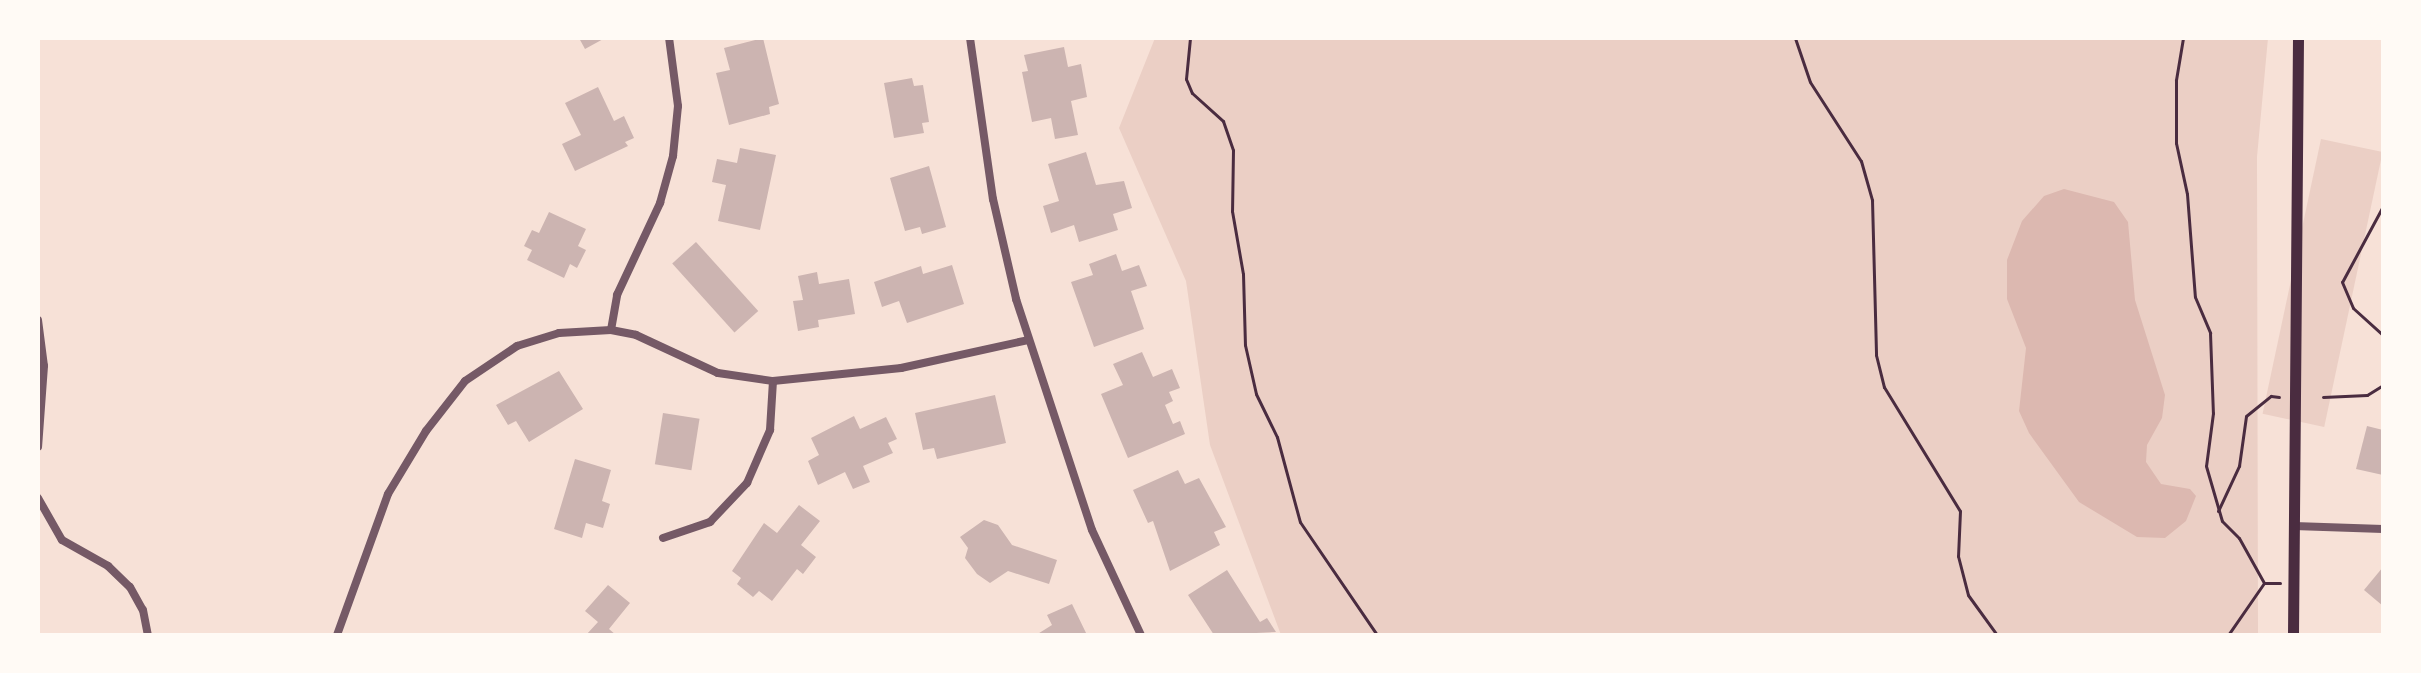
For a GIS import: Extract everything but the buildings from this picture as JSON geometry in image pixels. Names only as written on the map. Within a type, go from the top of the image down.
[{"type":"main road","points":[[2293,635],[2298,38]]},
{"type":"street","points":[[611,330],[617,295],[660,203],[673,156],[678,106],[669,38]]},
{"type":"street","points":[[970,38],[993,199],[1028,340],[1092,530],[1141,635]]},
{"type":"street","points":[[38,320],[38,447]]},
{"type":"street","points":[[337,635],[388,494],[450,398],[478,369],[517,346],[559,333],[611,330],[636,335],[718,373],[773,381],[901,368],[1028,340]]},
{"type":"street","points":[[663,538],[710,522],[747,483],[770,430],[773,381]]},
{"type":"street","points":[[38,498],[62,540],[108,566],[130,587],[143,610],[148,635]]},
{"type":"street","points":[[2294,526],[2383,529]]},
{"type":"path","points":[[1190,38],[1186,79],[1192,93],[1223,121],[1233,150],[1232,211],[1243,274],[1245,345],[1256,394],[1277,437],[1300,522],[1377,635]]},
{"type":"path","points":[[1795,38],[1810,82],[1861,161],[1872,200],[1876,355],[1884,387],[1960,511],[1958,556],[1968,595],[1997,635]]},
{"type":"path","points":[[2183,38],[2176,80],[2176,143],[2187,194],[2195,297],[2210,333],[2213,413],[2206,466],[2218,511],[2264,583],[2228,635]]},
{"type":"path","points":[[2383,206],[2342,282],[2353,308],[2383,335]]},
{"type":"path","points":[[2323,397],[2367,395],[2383,385]]},
{"type":"path","points":[[2218,511],[2239,466],[2246,416],[2271,396],[2279,397]]},
{"type":"shaded area","points":[[1155,38],[2268,38],[2257,157],[2258,635],[1281,635],[1210,445],[1186,281],[1119,128]]},
{"type":"shaded area","points":[[2321,139],[2383,152],[2324,427],[2263,414]]},
{"type":"shaded area","points":[[2064,189],[2114,202],[2128,222],[2135,300],[2165,395],[2162,418],[2147,445],[2146,462],[2161,484],[2190,489],[2196,496],[2186,521],[2165,538],[2137,537],[2079,502],[2029,433],[2019,411],[2026,348],[2007,299],[2007,260],[2022,221],[2044,196]]}]
